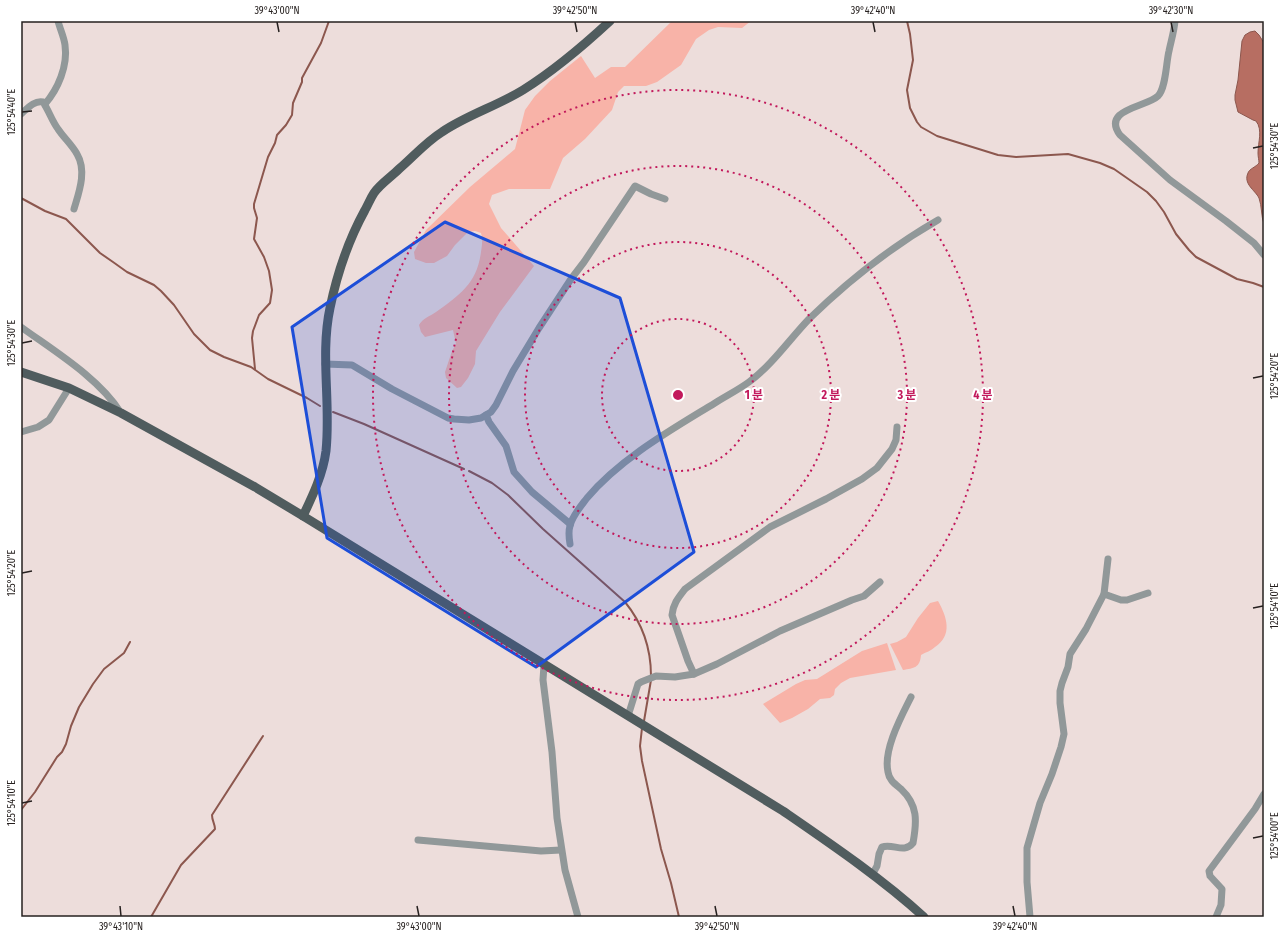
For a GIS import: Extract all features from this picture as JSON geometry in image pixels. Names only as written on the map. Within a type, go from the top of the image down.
[{"type":"main road","points":[[303,516],[319,480],[326,450],[327,324],[339,272],[356,226],[376,190],[423,147],[442,132],[511,97],[537,81],[610,21]]},
{"type":"main road","points":[[21,372],[70,388],[121,412],[303,516],[812,830],[872,875],[924,917]]},
{"type":"street","points":[[44,104],[54,93],[64,66],[65,45],[58,21]]},
{"type":"street","points":[[1175,21],[1166,74],[1159,95],[1154,99],[1127,110],[1116,117],[1116,130],[1170,180],[1254,243],[1264,255]]},
{"type":"street","points":[[21,114],[36,102],[43,102],[53,123],[80,159],[82,174],[80,189],[74,209]]},
{"type":"street","points":[[326,364],[352,365],[392,389],[448,418],[469,420],[481,418],[496,405],[513,371],[539,328],[635,186],[665,199]]},
{"type":"street","points":[[570,544],[568,535],[570,525],[574,517],[595,489],[623,463],[748,383],[765,368],[808,321],[856,276],[902,242],[938,220]]},
{"type":"street","points":[[21,327],[92,380],[108,395],[121,412]]},
{"type":"street","points":[[21,432],[38,427],[49,420],[70,388]]},
{"type":"street","points":[[486,415],[489,422],[506,446],[514,472],[532,492],[569,522],[570,525]]},
{"type":"street","points":[[694,674],[672,615],[677,599],[685,590],[770,527],[826,498],[877,468],[892,449],[896,440],[897,427]]},
{"type":"street","points":[[1030,917],[1026,882],[1026,848],[1040,803],[1052,774],[1063,740],[1064,734],[1060,703],[1062,683],[1068,667],[1070,654],[1086,629],[1104,594],[1108,559]]},
{"type":"street","points":[[631,719],[638,684],[656,676],[675,677],[694,674],[717,664],[780,631],[864,596],[880,582]]},
{"type":"street","points":[[1104,594],[1121,600],[1127,600],[1148,593]]},
{"type":"street","points":[[544,665],[543,680],[552,752],[561,850],[578,917]]},
{"type":"street","points":[[872,875],[877,866],[882,847],[886,846],[902,849],[907,848],[913,843],[915,820],[912,802],[890,779],[887,764],[891,744],[911,697]]},
{"type":"street","points":[[1216,917],[1221,905],[1222,889],[1210,876],[1209,871],[1255,809],[1264,794]]},
{"type":"street","points":[[418,840],[541,851],[561,850]]},
{"type":"highlighted area","points":[[445,222],[620,298],[694,552],[536,667],[327,538],[292,327]]},
{"type":"shaded area","points":[[672,21],[751,21],[742,28],[718,27],[709,30],[696,39],[681,65],[657,82],[646,86],[624,86],[618,92],[612,110],[585,139],[563,158],[550,189],[509,189],[492,195],[489,204],[501,228],[534,266],[500,312],[476,351],[475,364],[468,378],[461,387],[457,388],[446,378],[445,372],[456,344],[453,330],[425,337],[421,332],[419,325],[424,319],[445,306],[460,294],[471,280],[479,263],[482,236],[481,233],[475,231],[468,232],[455,245],[447,256],[434,263],[426,263],[415,259],[414,252],[426,230],[470,187],[515,149],[525,110],[535,96],[550,81],[581,56],[595,78],[611,67],[625,67]]},
{"type":"shaded area","points":[[1255,31],[1264,43],[1264,224],[1259,198],[1248,184],[1247,180],[1249,172],[1259,163],[1259,128],[1256,121],[1238,112],[1235,100],[1242,41],[1245,35]]},
{"type":"shaded area","points":[[938,601],[946,619],[947,626],[944,637],[941,642],[921,655],[919,663],[916,667],[903,670],[890,644],[906,637],[930,603]]},
{"type":"shaded area","points":[[887,643],[896,670],[850,678],[841,683],[835,689],[834,695],[830,698],[820,699],[808,709],[780,723],[763,704],[796,684],[805,680],[817,679],[862,651]]},
{"type":"waterway","points":[[255,369],[252,338],[253,331],[259,315],[270,303],[272,290],[269,271],[264,257],[254,239],[257,218],[254,204],[268,157],[277,135],[292,115],[293,103],[302,82],[302,78],[321,43],[329,21]]},
{"type":"waterway","points":[[907,21],[913,60],[907,90],[910,108],[921,127],[937,136],[998,155],[1016,157],[1068,154],[1100,163],[1114,169],[1147,192],[1156,201],[1176,234],[1196,257],[1237,279],[1264,287]]},
{"type":"waterway","points":[[21,198],[45,211],[66,219],[100,253],[127,272],[154,285],[174,305],[194,334],[210,350],[251,367],[268,379],[320,406]]},
{"type":"waterway","points":[[333,412],[364,424],[464,469]]},
{"type":"waterway","points":[[469,471],[492,483],[508,495],[543,529],[625,602],[637,619],[645,636],[651,665],[651,676]]},
{"type":"waterway","points":[[21,810],[62,752],[79,707],[93,684],[104,669],[124,653],[130,642]]},
{"type":"waterway","points":[[644,721],[651,680]]},
{"type":"waterway","points":[[642,728],[640,746],[642,761],[661,849],[679,917]]},
{"type":"waterway","points":[[151,917],[181,865],[215,829],[212,815],[263,736]]}]
